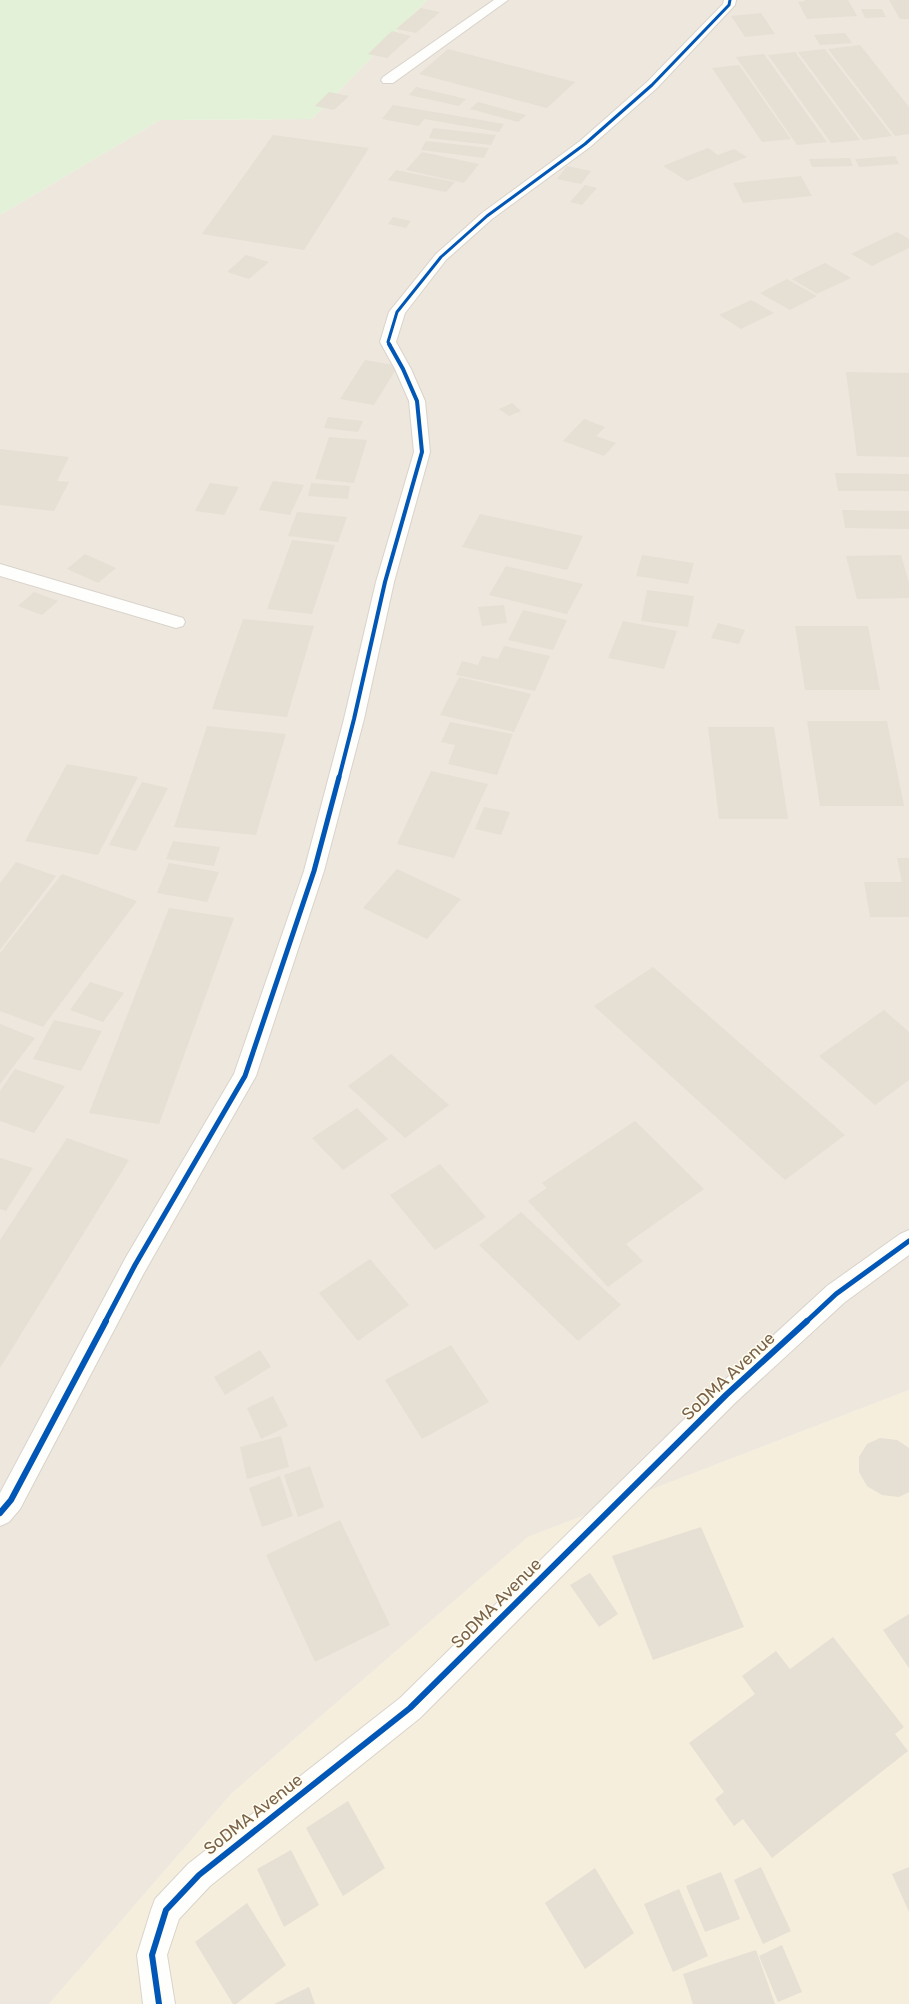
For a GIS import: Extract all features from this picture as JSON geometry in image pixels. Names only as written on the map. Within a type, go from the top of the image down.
[{"type":"street","points":[[388,80],[502,0]]},
{"type":"street","points":[[4,1501],[135,1265],[245,1076],[314,871],[354,719],[385,582],[422,452],[417,401],[403,369],[388,342],[397,312],[442,257],[487,216],[585,144],[652,85],[729,5],[730,0]]},
{"type":"street","points":[[0,570],[176,622]]},
{"type":"street","name":"SoDMA Avenue","points":[[159,2004],[152,1956],[166,1910],[199,1875],[410,1708],[726,1395],[836,1294],[909,1240]]},
{"type":"shaded area","points":[[427,0],[909,0],[909,1390],[528,1537],[231,1794],[49,2004],[0,2004],[0,215],[160,120],[312,119]]},
{"type":"shaded area","points":[[909,1390],[909,2004],[49,2004],[231,1794],[528,1537]]},
{"type":"green space","points":[[0,0],[427,0],[312,119],[160,120],[0,215]]},
{"type":"building","points":[[804,0],[848,0],[857,16],[807,19],[798,2],[805,1]]},
{"type":"building","points":[[889,0],[909,0],[909,19],[900,19]]},
{"type":"building","points":[[421,8],[440,12],[416,33],[396,29]]},
{"type":"building","points":[[861,9],[882,9],[886,17],[865,18]]},
{"type":"building","points":[[761,13],[775,34],[745,37],[731,16]]},
{"type":"building","points":[[392,31],[411,36],[387,58],[368,54]]},
{"type":"building","points":[[845,33],[852,43],[820,45],[814,35]]},
{"type":"building","points":[[860,45],[909,107],[909,134],[895,136],[828,49]]},
{"type":"building","points":[[448,49],[575,82],[547,108],[419,74]]},
{"type":"building","points":[[825,49],[892,136],[863,140],[798,52]]},
{"type":"building","points":[[795,52],[860,140],[831,143],[768,55]]},
{"type":"building","points":[[764,54],[827,142],[797,145],[736,57]]},
{"type":"building","points":[[739,65],[791,139],[762,142],[712,68]]},
{"type":"building","points":[[416,87],[466,99],[459,106],[409,95]]},
{"type":"building","points":[[329,92],[349,96],[334,110],[315,106]]},
{"type":"building","points":[[478,102],[526,115],[518,122],[470,109]]},
{"type":"building","points":[[393,105],[504,124],[499,132],[424,119],[419,126],[382,119]]},
{"type":"building","points":[[433,128],[496,135],[491,145],[429,138]]},
{"type":"building","points":[[273,135],[369,148],[304,250],[202,234]]},
{"type":"building","points":[[426,141],[489,148],[484,158],[421,150]]},
{"type":"building","points":[[708,148],[718,155],[734,149],[747,157],[687,181],[663,166]]},
{"type":"building","points":[[422,152],[479,164],[464,183],[406,170]]},
{"type":"building","points":[[895,156],[899,164],[859,167],[855,159]]},
{"type":"building","points":[[850,158],[853,166],[812,167],[809,159]]},
{"type":"building","points":[[567,166],[591,171],[581,184],[557,179]]},
{"type":"building","points":[[396,170],[455,182],[446,192],[388,180]]},
{"type":"building","points":[[801,176],[812,196],[743,203],[733,183]]},
{"type":"building","points":[[585,185],[597,188],[582,205],[570,202]]},
{"type":"building","points":[[393,217],[411,221],[406,228],[388,224]]},
{"type":"building","points":[[897,232],[909,239],[909,248],[872,266],[851,254]]},
{"type":"building","points":[[246,255],[269,262],[249,279],[227,272]]},
{"type":"building","points":[[825,263],[851,278],[817,294],[792,279]]},
{"type":"building","points":[[787,279],[817,296],[790,310],[760,293]]},
{"type":"building","points":[[751,300],[774,313],[741,329],[719,315]]},
{"type":"building","points":[[365,360],[398,366],[374,405],[340,399]]},
{"type":"building","points":[[846,372],[909,373],[909,457],[857,456]]},
{"type":"building","points":[[512,403],[521,411],[509,416],[499,409]]},
{"type":"building","points":[[328,417],[363,421],[358,432],[324,428]]},
{"type":"building","points":[[584,419],[605,427],[596,436],[616,443],[604,456],[563,441]]},
{"type":"building","points":[[329,437],[367,440],[354,483],[315,479]]},
{"type":"building","points":[[0,449],[69,457],[57,481],[69,482],[54,511],[0,505]]},
{"type":"building","points":[[835,473],[909,474],[909,491],[838,491]]},
{"type":"building","points":[[273,481],[304,485],[290,515],[259,510]]},
{"type":"building","points":[[210,483],[239,487],[224,515],[195,511]]},
{"type":"building","points":[[311,483],[350,486],[348,499],[308,496]]},
{"type":"building","points":[[842,510],[909,511],[909,529],[845,528]]},
{"type":"building","points":[[297,512],[347,517],[338,542],[288,536]]},
{"type":"building","points":[[480,514],[583,536],[567,570],[462,547]]},
{"type":"building","points":[[292,540],[335,545],[312,614],[267,609]]},
{"type":"building","points":[[85,554],[116,568],[98,583],[67,569]]},
{"type":"building","points":[[642,555],[694,563],[688,584],[636,576]]},
{"type":"building","points":[[901,555],[909,583],[909,598],[857,599],[846,556]]},
{"type":"building","points":[[506,566],[583,584],[567,614],[489,595]]},
{"type":"building","points":[[647,590],[694,596],[688,627],[641,621]]},
{"type":"building","points":[[34,592],[58,601],[42,615],[18,606]]},
{"type":"building","points":[[504,605],[507,623],[482,626],[478,607]]},
{"type":"building","points":[[523,610],[567,620],[553,650],[508,640]]},
{"type":"building","points":[[243,619],[314,626],[287,717],[212,709]]},
{"type":"building","points":[[623,621],[677,631],[664,669],[608,658]]},
{"type":"building","points":[[718,623],[745,630],[739,644],[711,638]]},
{"type":"building","points":[[795,626],[868,626],[880,690],[805,690]]},
{"type":"building","points":[[504,646],[550,656],[535,691],[456,675],[462,661],[478,665],[482,656],[498,659]]},
{"type":"building","points":[[459,677],[531,694],[514,732],[440,715]]},
{"type":"building","points":[[807,721],[887,721],[904,806],[820,806]]},
{"type":"building","points":[[450,722],[513,734],[497,775],[448,764],[455,745],[441,742]]},
{"type":"building","points":[[207,726],[286,734],[256,835],[174,827]]},
{"type":"building","points":[[708,727],[774,727],[788,819],[719,819]]},
{"type":"building","points":[[67,764],[138,777],[98,855],[25,841]]},
{"type":"building","points":[[431,771],[488,784],[454,858],[397,844]]},
{"type":"building","points":[[142,782],[168,788],[136,851],[109,845]]},
{"type":"building","points":[[484,807],[510,812],[501,835],[475,829]]},
{"type":"building","points":[[173,841],[220,847],[214,866],[166,859]]},
{"type":"building","points":[[897,858],[909,858],[909,917],[870,917],[864,882],[902,882]]},
{"type":"building","points":[[16,862],[56,876],[0,950],[0,883]]},
{"type":"building","points":[[169,863],[219,872],[207,902],[157,893]]},
{"type":"building","points":[[397,869],[461,899],[427,939],[363,908]]},
{"type":"building","points":[[62,874],[137,901],[43,1027],[0,1011],[0,953]]},
{"type":"building","points":[[169,908],[234,918],[159,1124],[89,1113]]},
{"type":"building","points":[[653,967],[845,1135],[785,1180],[594,1006]]},
{"type":"building","points":[[90,982],[124,993],[103,1022],[70,1010]]},
{"type":"building","points":[[884,1010],[909,1032],[909,1080],[875,1105],[819,1056]]},
{"type":"building","points":[[54,1020],[102,1031],[81,1071],[33,1059]]},
{"type":"building","points":[[0,1024],[35,1038],[0,1084]]},
{"type":"building","points":[[391,1054],[449,1105],[405,1138],[348,1086]]},
{"type":"building","points":[[15,1069],[65,1086],[34,1133],[0,1121],[0,1091]]},
{"type":"building","points":[[357,1108],[388,1139],[343,1170],[312,1138]]},
{"type":"building","points":[[635,1121],[704,1189],[626,1244],[643,1261],[608,1287],[528,1201],[547,1188],[542,1183]]},
{"type":"building","points":[[67,1138],[129,1160],[0,1368],[0,1240]]},
{"type":"building","points":[[0,1158],[33,1168],[6,1211],[0,1209]]},
{"type":"building","points":[[440,1164],[486,1217],[435,1250],[390,1195]]},
{"type":"building","points":[[521,1212],[621,1305],[578,1341],[479,1245]]},
{"type":"building","points":[[370,1259],[409,1305],[358,1341],[319,1293]]},
{"type":"building","points":[[451,1345],[489,1402],[422,1439],[385,1380]]},
{"type":"building","points":[[260,1350],[271,1367],[225,1395],[214,1377]]},
{"type":"building","points":[[273,1396],[288,1426],[261,1439],[247,1408]]},
{"type":"building","points":[[281,1436],[289,1467],[247,1479],[240,1447]]},
{"type":"building","points":[[880,1438],[897,1440],[909,1448],[909,1492],[899,1497],[882,1495],[867,1486],[859,1472],[859,1457],[867,1444]]},
{"type":"building","points":[[310,1466],[324,1507],[298,1517],[284,1475]]},
{"type":"building","points":[[280,1476],[293,1516],[262,1527],[249,1488]]},
{"type":"building","points":[[340,1520],[390,1625],[315,1662],[266,1555]]},
{"type":"building","points":[[701,1527],[744,1627],[653,1660],[612,1556]]},
{"type":"building","points":[[590,1573],[618,1614],[599,1627],[570,1585]]},
{"type":"building","points":[[909,1614],[909,1668],[883,1630]]},
{"type":"building","points":[[833,1637],[904,1727],[895,1734],[908,1751],[772,1858],[743,1819],[734,1826],[715,1799],[724,1792],[689,1743],[755,1694],[742,1676],[776,1651],[790,1669]]},
{"type":"building","points":[[348,1801],[385,1868],[343,1896],[306,1828]]},
{"type":"building","points":[[291,1850],[319,1905],[284,1927],[257,1869]]},
{"type":"building","points":[[761,1867],[791,1931],[763,1944],[734,1880]]},
{"type":"building","points":[[909,1867],[909,1912],[892,1874]]},
{"type":"building","points":[[595,1868],[634,1933],[585,1969],[545,1903]]},
{"type":"building","points":[[721,1872],[740,1919],[705,1932],[686,1886]]},
{"type":"building","points":[[679,1889],[708,1956],[673,1972],[644,1904]]},
{"type":"building","points":[[247,1903],[286,1965],[236,2004],[233,2004],[195,1942]]},
{"type":"building","points":[[782,1945],[802,1992],[778,2002],[759,1956]]},
{"type":"building","points":[[756,1950],[775,2004],[693,2004],[683,1974]]},
{"type":"building","points":[[309,1987],[315,2004],[274,2004]]},
{"type":"cycle path","points":[[0,1513],[11,1500],[135,1265],[245,1076],[314,871],[354,719],[385,582],[422,452],[417,401],[403,369],[388,342],[397,312],[441,257],[487,216],[585,144],[652,85],[729,5],[730,0]]},
{"type":"cycle path","points":[[159,2004],[152,1955],[166,1910],[199,1875],[410,1708],[726,1395],[836,1294],[909,1241]]}]
